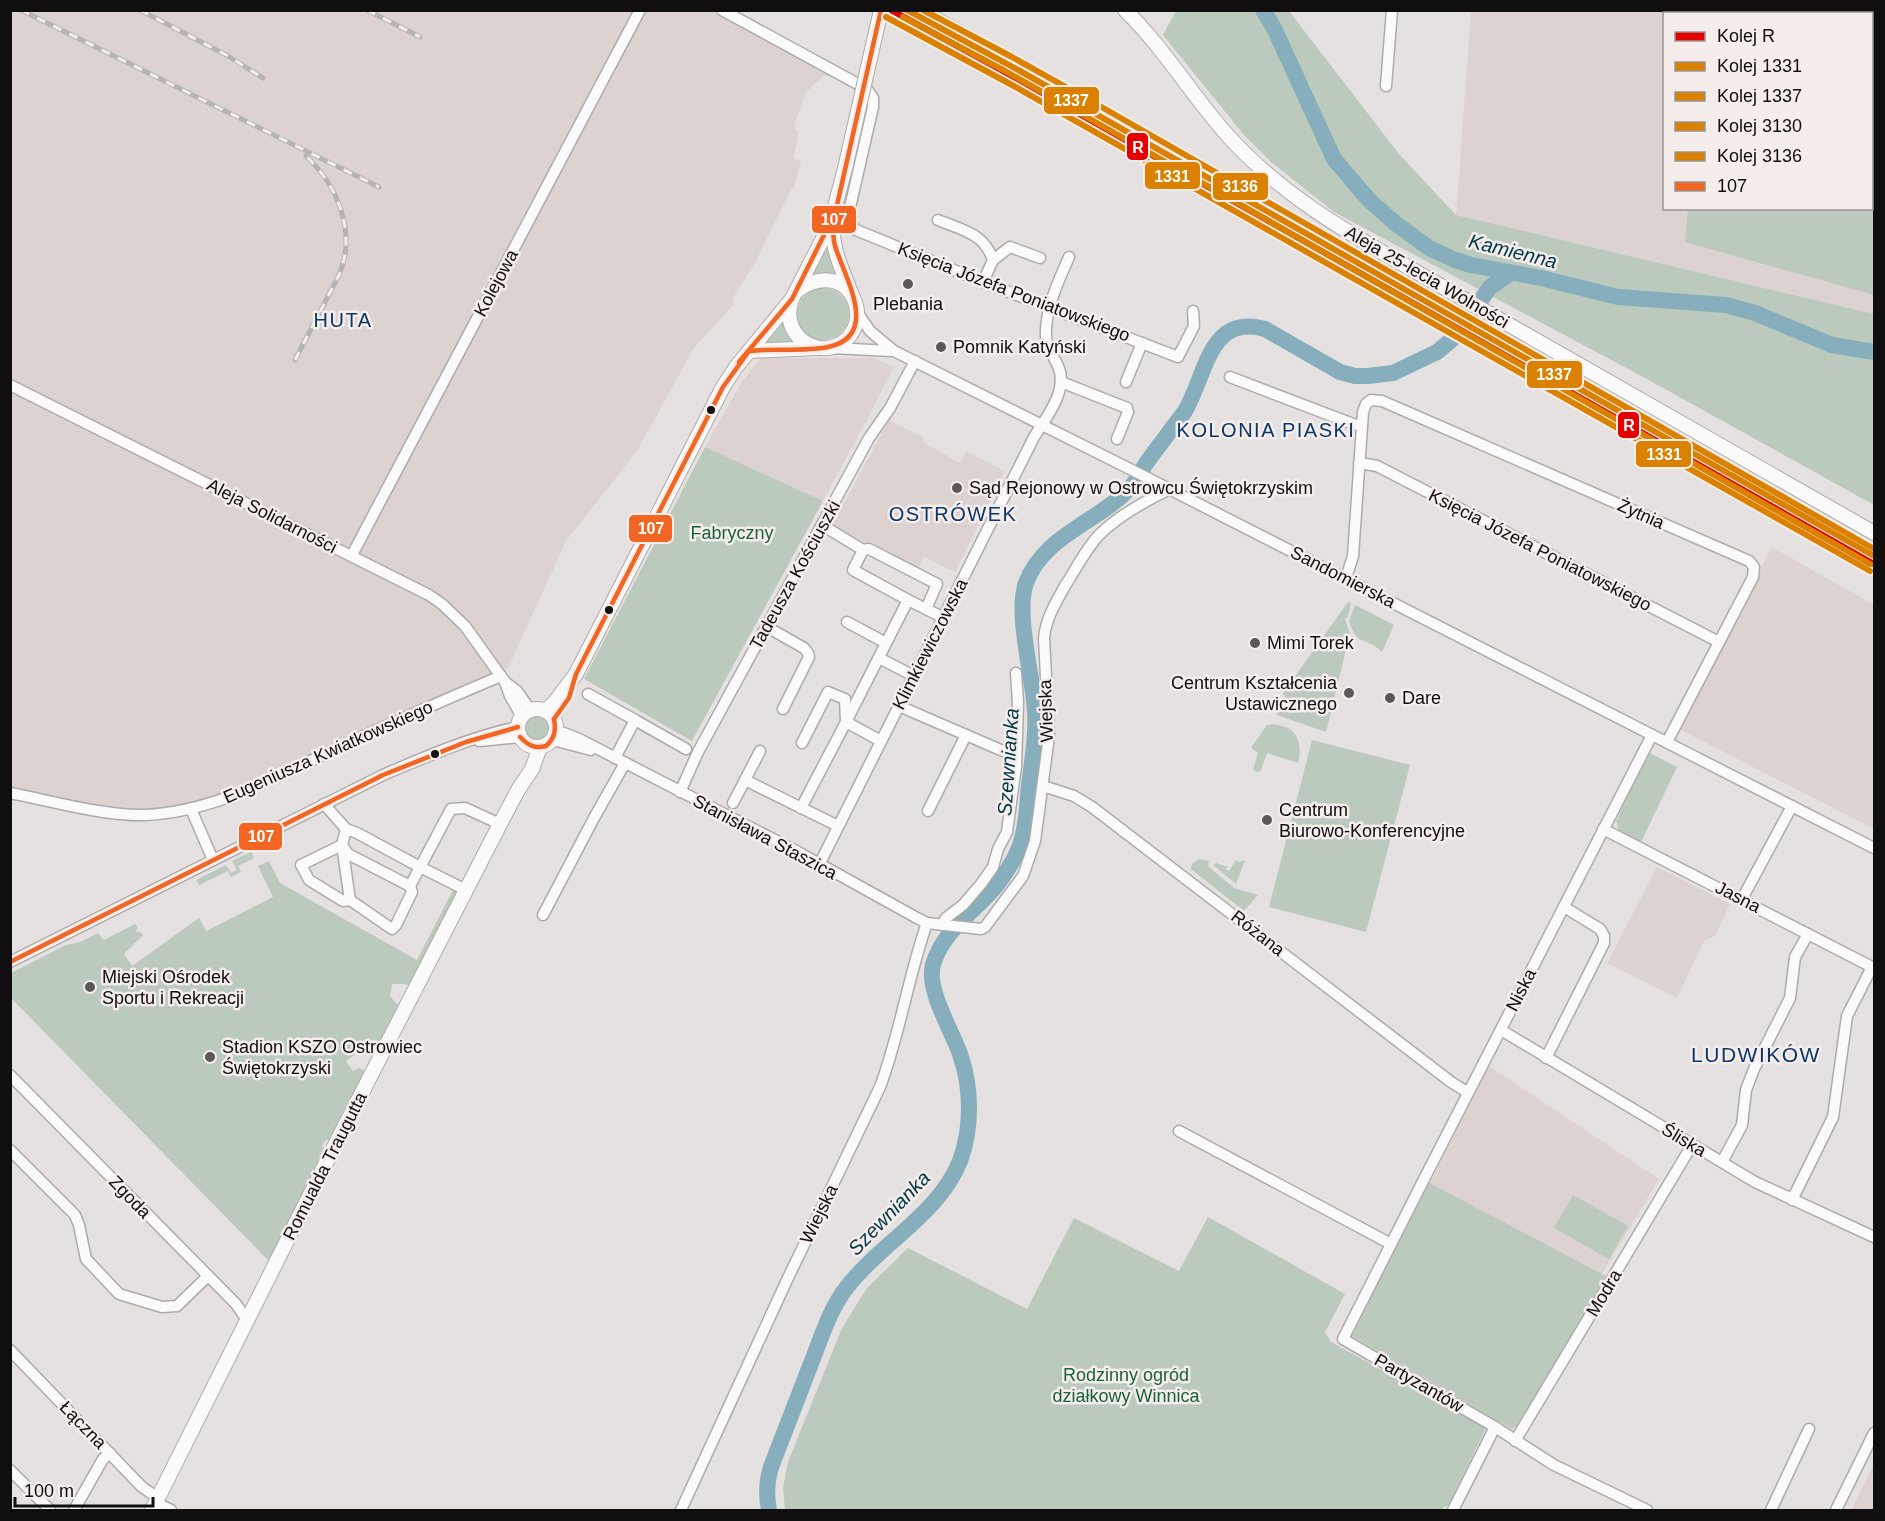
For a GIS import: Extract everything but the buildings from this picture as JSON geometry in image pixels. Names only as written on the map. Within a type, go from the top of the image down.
[{"type":"main road","points":[[749,351],[836,346],[848,337],[856,324],[857,312],[834,243],[834,217],[881,10]]},
{"type":"main road","name":"Aleja 25-lecia Wolności","points":[[1125,10],[1158,45],[1191,92],[1229,137],[1294,197],[1348,232],[1875,533]]},
{"type":"main road","points":[[823,348],[806,344],[795,333],[789,319],[789,309],[834,217]]},
{"type":"main road","points":[[795,295],[812,282],[826,280],[841,285],[852,295]]},
{"type":"main road","name":"Romualda Traugutta","points":[[155,1504],[518,790],[537,728],[576,674],[723,387],[736,367],[795,295]]},
{"type":"street","name":"Kolejowa","points":[[352,555],[640,10]]},
{"type":"street","name":"Księcia Józefa Poniatowskiego","points":[[722,10],[838,72],[867,89],[872,95],[871,115],[849,212],[851,225],[856,230],[1178,357],[1194,326],[1192,311]]},
{"type":"street","points":[[1386,86],[1392,10]]},
{"type":"street","points":[[938,220],[982,240],[993,260]]},
{"type":"street","points":[[983,282],[993,260],[1010,247],[1040,258]]},
{"type":"street","points":[[1069,257],[1058,281],[1050,308],[1046,340],[1058,366],[1061,382],[1127,408],[1128,412],[1118,439]]},
{"type":"street","name":"Sandomierska","points":[[857,312],[870,332],[894,351],[1875,848]]},
{"type":"street","points":[[1126,382],[1143,343]]},
{"type":"street","name":"Sandomierska","points":[[823,348],[894,351]]},
{"type":"street","name":"Tadeusza Kościuszki","points":[[680,792],[698,752],[869,438],[890,408],[915,361]]},
{"type":"street","points":[[1230,377],[1361,426],[1353,556],[1346,578]]},
{"type":"street","name":"Klimkiewiczowska","points":[[819,865],[1059,392],[1061,382]]},
{"type":"street","name":"Aleja Solidarności","points":[[10,385],[429,595],[465,626],[503,679],[517,691],[537,728]]},
{"type":"street","name":"Żytnia","points":[[1361,426],[1366,404],[1371,400],[1382,401],[1749,561],[1754,567],[1753,577],[1667,742]]},
{"type":"street","name":"Księcia Józefa Poniatowskiego","points":[[1359,463],[1377,466],[1719,642]]},
{"type":"street","name":"Wiejska","points":[[681,1510],[787,1280],[880,1087],[890,1062],[927,923],[975,930],[985,927],[1023,876],[1035,842],[1049,736],[1044,638],[1048,618],[1081,560],[1099,536],[1129,513],[1170,489]]},
{"type":"street","points":[[822,525],[863,550],[869,549],[937,584],[926,609]]},
{"type":"street","points":[[863,550],[853,570],[944,618]]},
{"type":"street","points":[[801,808],[908,600]]},
{"type":"street","points":[[847,622],[886,643]]},
{"type":"street","points":[[766,627],[804,648],[809,657],[783,709]]},
{"type":"street","points":[[879,658],[915,676]]},
{"type":"street","name":"Wiejska","points":[[942,925],[946,918],[963,905],[993,867],[998,849],[1007,832],[1016,753],[1018,702],[1016,673]]},
{"type":"street","name":"Eugeniusza Kwiatkowskiego","points":[[10,793],[113,813],[142,815],[190,809],[251,789],[406,717],[503,679]]},
{"type":"street","points":[[802,743],[828,692],[845,699],[846,722]]},
{"type":"street","points":[[588,693],[686,748]]},
{"type":"street","points":[[899,706],[1003,750],[1016,753]]},
{"type":"street","points":[[543,915],[594,818],[635,720]]},
{"type":"street","points":[[846,722],[881,741]]},
{"type":"street","points":[[10,963],[324,804],[434,752],[470,741],[496,740],[537,728]]},
{"type":"street","name":"Stanisława Staszica","points":[[537,728],[576,747],[603,752],[620,760],[798,852],[927,923]]},
{"type":"street","points":[[928,811],[966,735]]},
{"type":"street","name":"Niska","points":[[1343,1339],[1467,1092],[1652,735]]},
{"type":"street","points":[[733,803],[760,751]]},
{"type":"street","points":[[745,780],[838,826]]},
{"type":"street","name":"Różana","points":[[1043,786],[1074,796],[1092,807],[1467,1092]]},
{"type":"street","points":[[324,804],[346,830],[357,833],[466,890]]},
{"type":"street","points":[[1742,899],[1792,806]]},
{"type":"street","points":[[410,886],[451,809],[465,808],[500,825]]},
{"type":"street","points":[[190,809],[213,860]]},
{"type":"street","name":"Jasna","points":[[1604,829],[1873,967],[1847,1016],[1833,1117],[1792,1200]]},
{"type":"street","points":[[346,830],[342,844],[350,900]]},
{"type":"street","points":[[342,844],[348,854],[410,886],[412,892],[392,929],[350,900],[343,901],[309,880],[301,865],[342,844]]},
{"type":"street","points":[[1546,1058],[1604,943],[1604,936],[1600,929],[1564,907]]},
{"type":"street","points":[[1722,1162],[1742,1125],[1746,1090],[1754,1069],[1790,998],[1795,957],[1808,934]]},
{"type":"street","name":"Śliska","points":[[1501,1030],[1755,1182],[1875,1237]]},
{"type":"street","name":"Zgoda","points":[[10,1075],[236,1304],[247,1320]]},
{"type":"street","points":[[1179,1131],[1390,1244]]},
{"type":"street","name":"Modra","points":[[1515,1441],[1692,1145]]},
{"type":"street","points":[[10,1150],[75,1215],[86,1259],[119,1294],[162,1307],[177,1306],[208,1276]]},
{"type":"street","name":"Partyzantów","points":[[1343,1339],[1496,1427],[1554,1465],[1647,1510]]},
{"type":"street","name":"Łączna","points":[[10,1350],[142,1486],[155,1504],[171,1510]]},
{"type":"street","points":[[1453,1510],[1496,1427]]},
{"type":"street","points":[[1771,1510],[1809,1429]]},
{"type":"street","points":[[1836,1510],[1875,1433]]},
{"type":"street","points":[[74,1510],[103,1458],[110,1453]]},
{"type":"street","points":[[10,1470],[50,1510]]},
{"type":"shaded area","points":[[10,11],[722,11],[845,76],[824,76],[806,92],[794,126],[799,133],[793,158],[801,161],[794,188],[756,261],[733,298],[734,304],[694,348],[637,451],[566,541],[508,668],[501,676],[251,789],[142,815],[11,793]]},
{"type":"shaded area","points":[[1471,11],[1874,11],[1874,314],[1456,215]]},
{"type":"shaded area","points":[[761,358],[875,358],[894,367],[823,501],[705,447],[741,383]]},
{"type":"shaded area","name":"Sąd Rejonowy w Ostrowcu Świętokrzyskim","points":[[889,420],[924,438],[922,441],[960,463],[966,451],[1005,471],[955,572],[924,557],[918,569],[832,526]]},
{"type":"shaded area","points":[[1772,547],[1874,605],[1874,829],[1677,728]]},
{"type":"shaded area","points":[[1657,867],[1730,904],[1715,936],[1704,941],[1677,998],[1607,963]]},
{"type":"shaded area","points":[[1489,1066],[1659,1179],[1602,1274],[1430,1183]]},
{"type":"shaded area","points":[[1874,1464],[1874,1510],[1851,1510]]},
{"type":"green space","points":[[1176,11],[1289,11],[1399,154],[1456,215],[1874,314],[1874,505],[1645,378],[1334,212],[1271,162],[1244,135],[1163,35]]},
{"type":"green space","points":[[1874,11],[1874,295],[1685,242],[1688,210],[1873,210],[1873,12],[1706,12]]},
{"type":"green space","points":[[827,246],[838,277],[827,273],[813,275]]},
{"type":"green space","points":[[818,288],[828,288],[842,295],[849,314],[842,333],[828,340],[818,340],[808,336],[801,329],[797,319],[797,309],[801,299],[808,292]]},
{"type":"green space","points":[[783,322],[787,335],[793,342],[766,342]]},
{"type":"green space","name":"Fabryczny","points":[[705,447],[823,501],[692,741],[584,679]]},
{"type":"green space","points":[[1348,602],[1351,603],[1345,619],[1350,634],[1334,699],[1286,700],[1283,693]]},
{"type":"green space","points":[[1355,605],[1394,625],[1382,652],[1359,639],[1352,630],[1349,621]]},
{"type":"green space","points":[[1287,705],[1333,705],[1326,732],[1277,715],[1275,709]]},
{"type":"green space","points":[[537,715],[546,719],[550,728],[546,737],[537,741],[528,737],[524,728],[528,719]]},
{"type":"green space","points":[[1274,724],[1288,728],[1295,734],[1300,749],[1298,763],[1267,753],[1261,770],[1257,772],[1253,770],[1258,753],[1251,748],[1267,725]]},
{"type":"green space","points":[[1312,740],[1410,765],[1366,932],[1269,907]]},
{"type":"green space","points":[[1648,752],[1677,767],[1641,842],[1619,830],[1616,821]]},
{"type":"green space","points":[[251,852],[254,858],[238,866],[241,872],[231,877],[228,871],[199,885],[196,880],[226,865],[231,873],[237,870],[232,861]]},
{"type":"green space","points":[[1199,859],[1209,861],[1208,866],[1234,888],[1258,895],[1244,911],[1191,869],[1192,864]]},
{"type":"green space","points":[[1236,860],[1239,862],[1245,860],[1236,884],[1213,865],[1216,863],[1228,867],[1225,869],[1229,871]]},
{"type":"green space","name":"Stadion KSZO Ostrowiec Świętokrzyski","points":[[269,861],[280,883],[417,960],[454,888],[457,891],[409,986],[392,984],[390,995],[399,1005],[373,1056],[357,1053],[346,1061],[353,1071],[359,1068],[366,1071],[330,1141],[326,1139],[322,1146],[326,1149],[269,1261],[11,998],[11,973],[66,945],[80,942],[98,933],[104,940],[135,924],[138,928],[137,932],[143,935],[124,954],[132,966],[199,918],[206,931],[273,897],[258,866]]},
{"type":"green space","points":[[1428,1182],[1606,1276],[1519,1424],[1512,1429],[1352,1336]]},
{"type":"green space","points":[[1573,1195],[1628,1226],[1609,1259],[1554,1228]]},
{"type":"green space","name":"Rodzinny ogród działkowy Winnica","points":[[1208,1217],[1345,1294],[1325,1332],[1331,1342],[1483,1426],[1485,1430],[1448,1506],[1441,1510],[785,1510],[783,1488],[788,1462],[842,1328],[867,1288],[908,1248],[1027,1309],[1074,1218],[1179,1271]]},
{"type":"waterway","name":"Szewnianka","points":[[1263,10],[1274,28],[1334,159],[1369,200],[1429,248],[1471,265],[1541,278],[1618,297],[1726,305],[1755,313],[1832,345],[1874,352]]},
{"type":"waterway","name":"Szewnianka","points":[[769,1510],[767,1489],[771,1467],[835,1305],[861,1271],[924,1213],[938,1197],[951,1180],[964,1148],[969,1108],[967,1080],[960,1054],[936,998],[933,986],[933,965],[937,953],[951,932],[1003,877],[1010,867],[1022,838],[1035,739],[1034,697],[1022,611],[1026,583],[1034,567],[1058,541],[1103,511],[1132,486],[1185,411],[1212,351],[1220,339],[1231,330],[1246,327],[1265,329],[1340,372],[1355,376],[1393,373],[1437,352],[1449,342],[1457,335],[1490,287],[1511,273]]},
{"type":"railway","points":[[21,10],[379,187]]},
{"type":"railway","points":[[140,10],[228,56],[263,78]]},
{"type":"railway","points":[[367,10],[420,37]]},
{"type":"railway","points":[[931,10],[1233,181]]},
{"type":"railway","points":[[295,360],[339,275],[346,243],[345,227],[335,196],[327,181],[306,156]]},
{"type":"rail line","name":"R","points":[[891,10],[1016,78],[1874,564]]},
{"type":"rail line","name":"1337","points":[[907,10],[1020,71],[1874,556]]},
{"type":"rail line","name":"3136","points":[[923,10],[1091,101],[1874,549]]},
{"type":"rail line","name":"1331","points":[[886,17],[1012,85],[1870,571]]},
{"type":"rail line","name":"3130","points":[[903,17],[1083,115],[1870,564]]},
{"type":"transit line","name":"107","points":[[554,719],[569,698],[576,674],[723,387],[749,351],[828,347],[844,341],[853,331],[856,319],[855,304],[835,246],[833,223],[881,10]]},
{"type":"transit line","name":"107","points":[[739,362],[792,299],[834,215]]},
{"type":"transit line","name":"107","points":[[520,737],[532,746],[546,746],[554,734],[554,719]]},
{"type":"transit line","name":"107","points":[[10,962],[383,775],[466,742],[518,727]]},
{"type":"place","name":"Plebania","points":[[908,284]]},
{"type":"place","name":"Pomnik Katyński","points":[[941,347]]},
{"type":"place","name":"Sąd Rejonowy w Ostrowcu Świętokrzyskim","points":[[957,488]]},
{"type":"place","name":"Mimi Torek","points":[[1255,643]]},
{"type":"place","name":"Centrum Kształcenia Ustawicznego","points":[[1349,693]]},
{"type":"place","name":"Dare","points":[[1390,698]]},
{"type":"place","name":"Centrum Biurowo-Konferencyjne","points":[[1267,820]]},
{"type":"place","name":"Miejski Ośrodek Sportu i Rekreacji","points":[[90,987]]},
{"type":"place","name":"Stadion KSZO Ostrowiec Świętokrzyski","points":[[210,1057]]},
{"type":"district","name":"HUTA","points":[[343,320]]},
{"type":"district","name":"KOLONIA PIASKI","points":[[1266,430]]},
{"type":"district","name":"OSTRÓWEK","points":[[953,514]]},
{"type":"district","name":"LUDWIKÓW","points":[[1756,1054]]},
{"type":"water label","name":"Kamienna","points":[[1513,251]]}]
